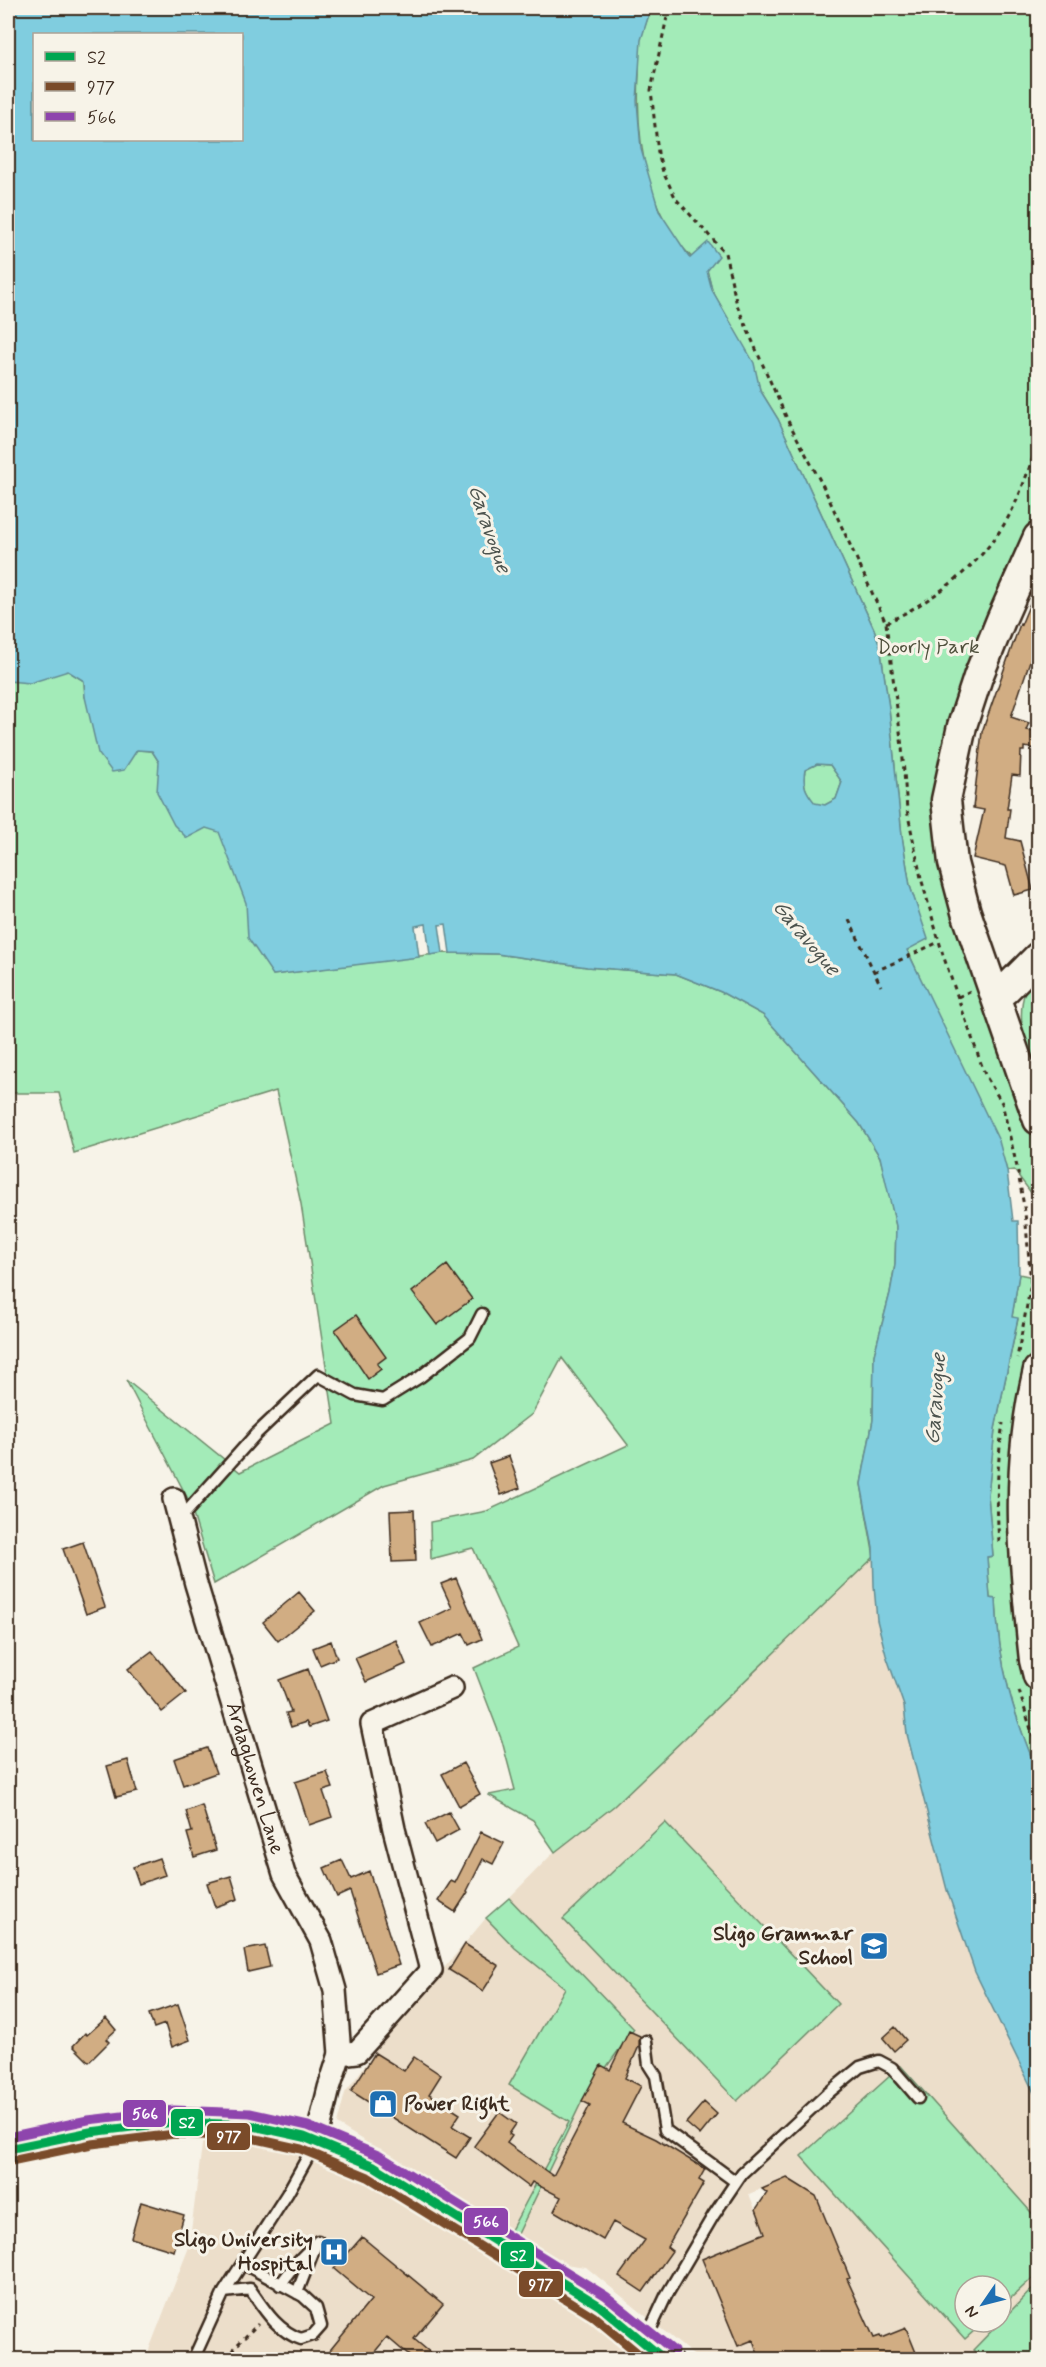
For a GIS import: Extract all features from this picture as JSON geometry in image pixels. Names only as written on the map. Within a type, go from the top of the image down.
[{"type":"street","points":[[1038,537],[978,677],[962,726],[946,801],[953,863],[966,912],[1038,1120]]},
{"type":"street","points":[[995,994],[1005,990],[1038,957]]},
{"type":"street","points":[[1027,1368],[1022,1539],[1034,1660],[1038,1676]]},
{"type":"street","name":"Ardaghowen Lane","points":[[177,1509],[196,1584],[284,1874],[321,1941],[335,1989],[340,2054],[316,2141]]},
{"type":"street","points":[[340,2054],[357,2052],[431,1970],[394,1829],[372,1724],[452,1688]]},
{"type":"street","points":[[8,2149],[116,2129],[196,2122],[231,2122],[316,2141],[345,2151],[374,2166],[496,2240],[600,2306],[666,2360]]},
{"type":"lane","points":[[177,1509],[318,1375],[355,1395],[383,1400],[420,1377],[470,1338],[482,1314]]},
{"type":"lane","points":[[646,2041],[649,2064],[656,2076],[665,2130],[736,2182]]},
{"type":"lane","points":[[642,2340],[713,2216],[742,2173],[827,2094],[860,2067],[879,2061],[892,2068],[918,2098]]},
{"type":"lane","points":[[193,2360],[224,2292],[287,2194],[316,2141]]},
{"type":"lane","points":[[280,2285],[298,2261],[318,2241],[297,2293]]},
{"type":"lane","points":[[224,2292],[250,2289],[270,2316],[290,2335],[301,2339],[313,2335],[321,2326],[316,2308],[297,2293],[244,2264]]},
{"type":"path","points":[[669,8],[651,90],[658,153],[663,172],[676,199],[725,254],[737,305],[745,325],[788,421],[823,486],[886,623],[902,747],[907,810],[921,878],[939,942],[985,1075],[1002,1102],[1017,1167],[1025,1212],[1031,1284],[1027,1368]]},
{"type":"path","points":[[886,623],[918,608],[939,593],[962,575],[990,546],[1015,505],[1038,444]]},
{"type":"path","points":[[849,920],[880,986]]},
{"type":"path","points":[[874,972],[939,942]]},
{"type":"path","points":[[999,1549],[996,1498],[1004,1418]]},
{"type":"path","points":[[230,2360],[235,2347],[262,2320],[270,2316]]},
{"type":"shaded area","name":"Sligo Grammar School","points":[[874,1557],[874,1586],[904,1706],[907,1734],[947,1890],[975,1972],[1038,2101],[1038,2220],[901,2067],[953,2288],[953,2334],[964,2334],[965,2339],[971,2334],[1013,2334],[1013,2296],[1038,2273],[1038,2359],[890,2359],[880,2336],[874,2338],[845,2280],[850,2278],[816,2196],[787,2178],[749,2194],[765,2233],[702,2259],[738,2346],[756,2339],[760,2359],[698,2359],[586,2267],[564,2264],[517,2236],[582,2101],[634,2030],[509,1898],[559,1847],[613,1806]],"holes":[[[656,2140],[705,2169],[699,2180],[704,2184],[674,2234],[651,2221],[641,2238],[618,2225]],[[571,2181],[620,2210],[603,2239],[554,2211]],[[649,2234],[672,2250],[643,2292],[619,2275]]]},
{"type":"shaded area","points":[[486,1918],[515,1948],[565,1988],[510,2085],[569,2121],[510,2232],[337,2124],[345,2093],[379,2046]]},
{"type":"shaded area","name":"Sligo University Hospital","points":[[203,2137],[270,2145],[333,2166],[390,2195],[570,2307],[633,2359],[145,2360],[189,2247]]},
{"type":"green space","points":[[8,8],[33,33],[33,141],[68,671],[84,681],[85,697],[137,750],[152,751],[159,762],[224,818],[273,975],[443,953],[497,954],[587,967],[676,974],[721,992],[763,1015],[859,1123],[880,1157],[896,1226],[895,1265],[874,1355],[873,1420],[861,1484],[874,1557],[614,1806],[555,1852],[533,1820],[489,1795],[515,1790],[502,1741],[474,1668],[518,1647],[473,1548],[431,1559],[430,1522],[487,1511],[628,1445],[562,1358],[532,1414],[473,1460],[384,1485],[214,1584],[189,1501],[126,1380],[240,1472],[335,1424],[301,1204],[276,1091],[74,1153],[59,1093],[8,1093]]},
{"type":"green space","name":"Doorly Park","points":[[651,8],[1038,8],[1038,506],[998,600],[940,772],[1025,1111],[1038,1147],[1038,1198],[1035,1198],[1014,1170],[1007,1171],[986,1115],[907,949],[927,939],[910,886],[902,836],[889,708],[880,646],[874,629],[778,419],[760,390],[753,363],[712,290],[707,270],[687,252],[671,231],[649,182],[643,156],[638,101],[639,47]]},
{"type":"green space","points":[[817,764],[830,765],[842,782],[836,799],[825,805],[815,804],[804,784],[805,770]]},
{"type":"green space","points":[[1038,969],[1038,1081],[1024,1038],[1022,1009],[1029,982]]},
{"type":"green space","points":[[1019,1274],[1038,1278],[1038,1333],[1020,1403],[1025,1664],[1038,1708],[1038,1773],[1008,1688],[997,1623],[996,1599],[990,1599],[987,1557],[993,1556],[988,1495],[995,1429],[1018,1319],[1012,1317]]},
{"type":"green space","points":[[665,1822],[838,2004],[737,2101],[563,1919]]},
{"type":"green space","points":[[509,1898],[634,2029],[582,2101],[517,2236],[510,2232],[569,2122],[509,2085],[565,1988],[515,1948],[486,1918]]},
{"type":"green space","points":[[901,2066],[1038,2220],[1038,2273],[1013,2296],[1013,2274],[953,2274],[953,2326],[801,2156]]},
{"type":"green space","points":[[1038,2283],[1038,2358],[1035,2355],[1031,2359],[982,2359],[973,2350],[989,2334],[1013,2334],[1013,2309]]},
{"type":"green space","points":[[961,2334],[971,2334],[965,2339]]},
{"type":"water","name":"Garavogue","points":[[8,8],[651,8],[641,40],[637,101],[641,149],[659,211],[690,258],[708,242],[719,256],[707,271],[712,290],[754,363],[760,390],[778,419],[874,629],[880,646],[889,708],[902,836],[910,886],[928,939],[907,950],[999,1141],[1007,1171],[1013,1221],[1018,1221],[1019,1274],[1012,1317],[1018,1318],[995,1429],[988,1495],[993,1556],[987,1557],[990,1598],[996,1599],[997,1623],[1008,1688],[1038,1773],[1038,2101],[975,1972],[947,1890],[907,1734],[904,1706],[886,1655],[877,1620],[873,1547],[861,1484],[873,1420],[874,1355],[895,1265],[896,1226],[880,1157],[859,1123],[763,1015],[721,992],[676,974],[587,967],[497,954],[450,953],[446,924],[439,925],[443,953],[430,955],[426,924],[415,926],[419,957],[273,975],[248,938],[246,903],[219,832],[206,828],[187,838],[174,825],[157,792],[159,762],[152,751],[137,750],[124,770],[112,772],[98,753],[85,697],[84,681],[68,671],[30,683],[8,681]],"holes":[[[817,764],[830,765],[842,782],[836,799],[825,805],[815,803],[804,784],[805,770]]]},
{"type":"building","points":[[1038,584],[1038,637],[1011,717],[1029,723],[1026,730],[1038,732],[1038,749],[1024,747],[1024,751],[1021,751],[1020,776],[1012,775],[1006,838],[1020,841],[1033,890],[1014,895],[1006,866],[973,858],[984,810],[973,808],[982,732],[1020,624]]},
{"type":"building","points":[[447,1265],[472,1299],[437,1325],[412,1292]]},
{"type":"building","points":[[356,1315],[386,1357],[377,1364],[381,1369],[368,1379],[335,1330]]},
{"type":"building","points":[[509,1456],[520,1488],[501,1495],[489,1463]]},
{"type":"building","points":[[414,1510],[416,1561],[392,1562],[390,1511]]},
{"type":"building","points":[[83,1542],[105,1607],[86,1614],[63,1549]]},
{"type":"building","points":[[456,1578],[482,1639],[469,1645],[463,1633],[432,1647],[420,1623],[452,1608],[441,1584]]},
{"type":"building","points":[[299,1592],[315,1611],[278,1641],[263,1622]]},
{"type":"building","points":[[396,1640],[406,1664],[366,1682],[355,1658]]},
{"type":"building","points":[[331,1641],[337,1658],[320,1665],[313,1648]]},
{"type":"building","points":[[152,1651],[186,1693],[162,1712],[128,1669]]},
{"type":"building","points":[[308,1669],[327,1721],[309,1727],[306,1722],[291,1727],[286,1713],[291,1712],[279,1680]]},
{"type":"building","points":[[207,1748],[216,1773],[183,1785],[174,1759]]},
{"type":"building","points":[[128,1760],[137,1792],[116,1797],[107,1766]]},
{"type":"building","points":[[463,1763],[480,1794],[459,1806],[442,1774]]},
{"type":"building","points":[[327,1772],[333,1788],[323,1791],[332,1817],[309,1825],[295,1782]]},
{"type":"building","points":[[202,1805],[216,1850],[194,1857],[187,1833],[192,1832],[186,1811]]},
{"type":"building","points":[[449,1812],[459,1830],[435,1843],[425,1824]]},
{"type":"building","points":[[481,1832],[504,1843],[493,1864],[483,1859],[468,1892],[455,1912],[438,1901],[451,1881],[455,1883]]},
{"type":"building","points":[[159,1858],[165,1875],[139,1884],[133,1867]]},
{"type":"building","points":[[342,1860],[351,1879],[369,1871],[399,1965],[376,1973],[350,1891],[337,1897],[324,1868]]},
{"type":"building","points":[[231,1876],[238,1899],[215,1907],[207,1883]]},
{"type":"building","points":[[465,1944],[499,1966],[483,1991],[449,1970]]},
{"type":"building","points":[[265,1946],[270,1967],[248,1972],[244,1950]]},
{"type":"building","points":[[178,2004],[190,2040],[172,2047],[165,2024],[154,2028],[149,2014]]},
{"type":"building","points":[[106,2018],[116,2030],[106,2039],[109,2042],[89,2062],[73,2046],[85,2033],[87,2035]]},
{"type":"building","points":[[895,2027],[906,2040],[894,2051],[883,2038]]},
{"type":"building","points":[[629,2031],[640,2036],[639,2046],[625,2078],[641,2086],[622,2123],[656,2139],[705,2169],[699,2180],[704,2183],[667,2247],[672,2251],[643,2292],[619,2276],[645,2240],[613,2222],[603,2240],[554,2211],[561,2197],[532,2182],[529,2187],[474,2146],[499,2112],[516,2124],[509,2134],[512,2136],[507,2143],[553,2176],[590,2105],[582,2101],[601,2065],[610,2070]]},
{"type":"building","points":[[375,2053],[404,2071],[414,2057],[441,2075],[429,2094],[460,2114],[452,2126],[470,2137],[456,2158],[351,2091]]},
{"type":"building","points":[[704,2102],[717,2114],[700,2135],[686,2123]]},
{"type":"building","points":[[787,2178],[816,2196],[850,2278],[847,2279],[874,2338],[880,2336],[881,2338],[906,2328],[919,2360],[760,2360],[753,2340],[738,2346],[702,2259],[765,2233],[756,2209],[767,2193],[762,2189]]},
{"type":"building","points":[[141,2202],[184,2215],[174,2251],[131,2238]]},
{"type":"building","points":[[362,2237],[443,2304],[414,2339],[439,2360],[414,2360],[387,2337],[368,2360],[322,2360],[371,2300],[334,2269]]},
{"type":"transit line","name":"566","points":[[8,2137],[88,2120],[174,2110],[250,2113],[308,2126],[380,2156],[606,2296],[674,2351]]},
{"type":"transit line","name":"S2","points":[[8,2149],[90,2132],[174,2122],[249,2125],[304,2137],[374,2166],[600,2306],[665,2360]]},
{"type":"transit line","name":"977","points":[[11,2161],[92,2144],[175,2134],[247,2137],[301,2149],[368,2177],[593,2316],[646,2360]]},
{"type":"place","name":"Sligo Grammar School","points":[[874,1946]]},
{"type":"place","name":"Power Right","points":[[383,2104]]},
{"type":"place","name":"Sligo University Hospital","points":[[334,2252]]}]
